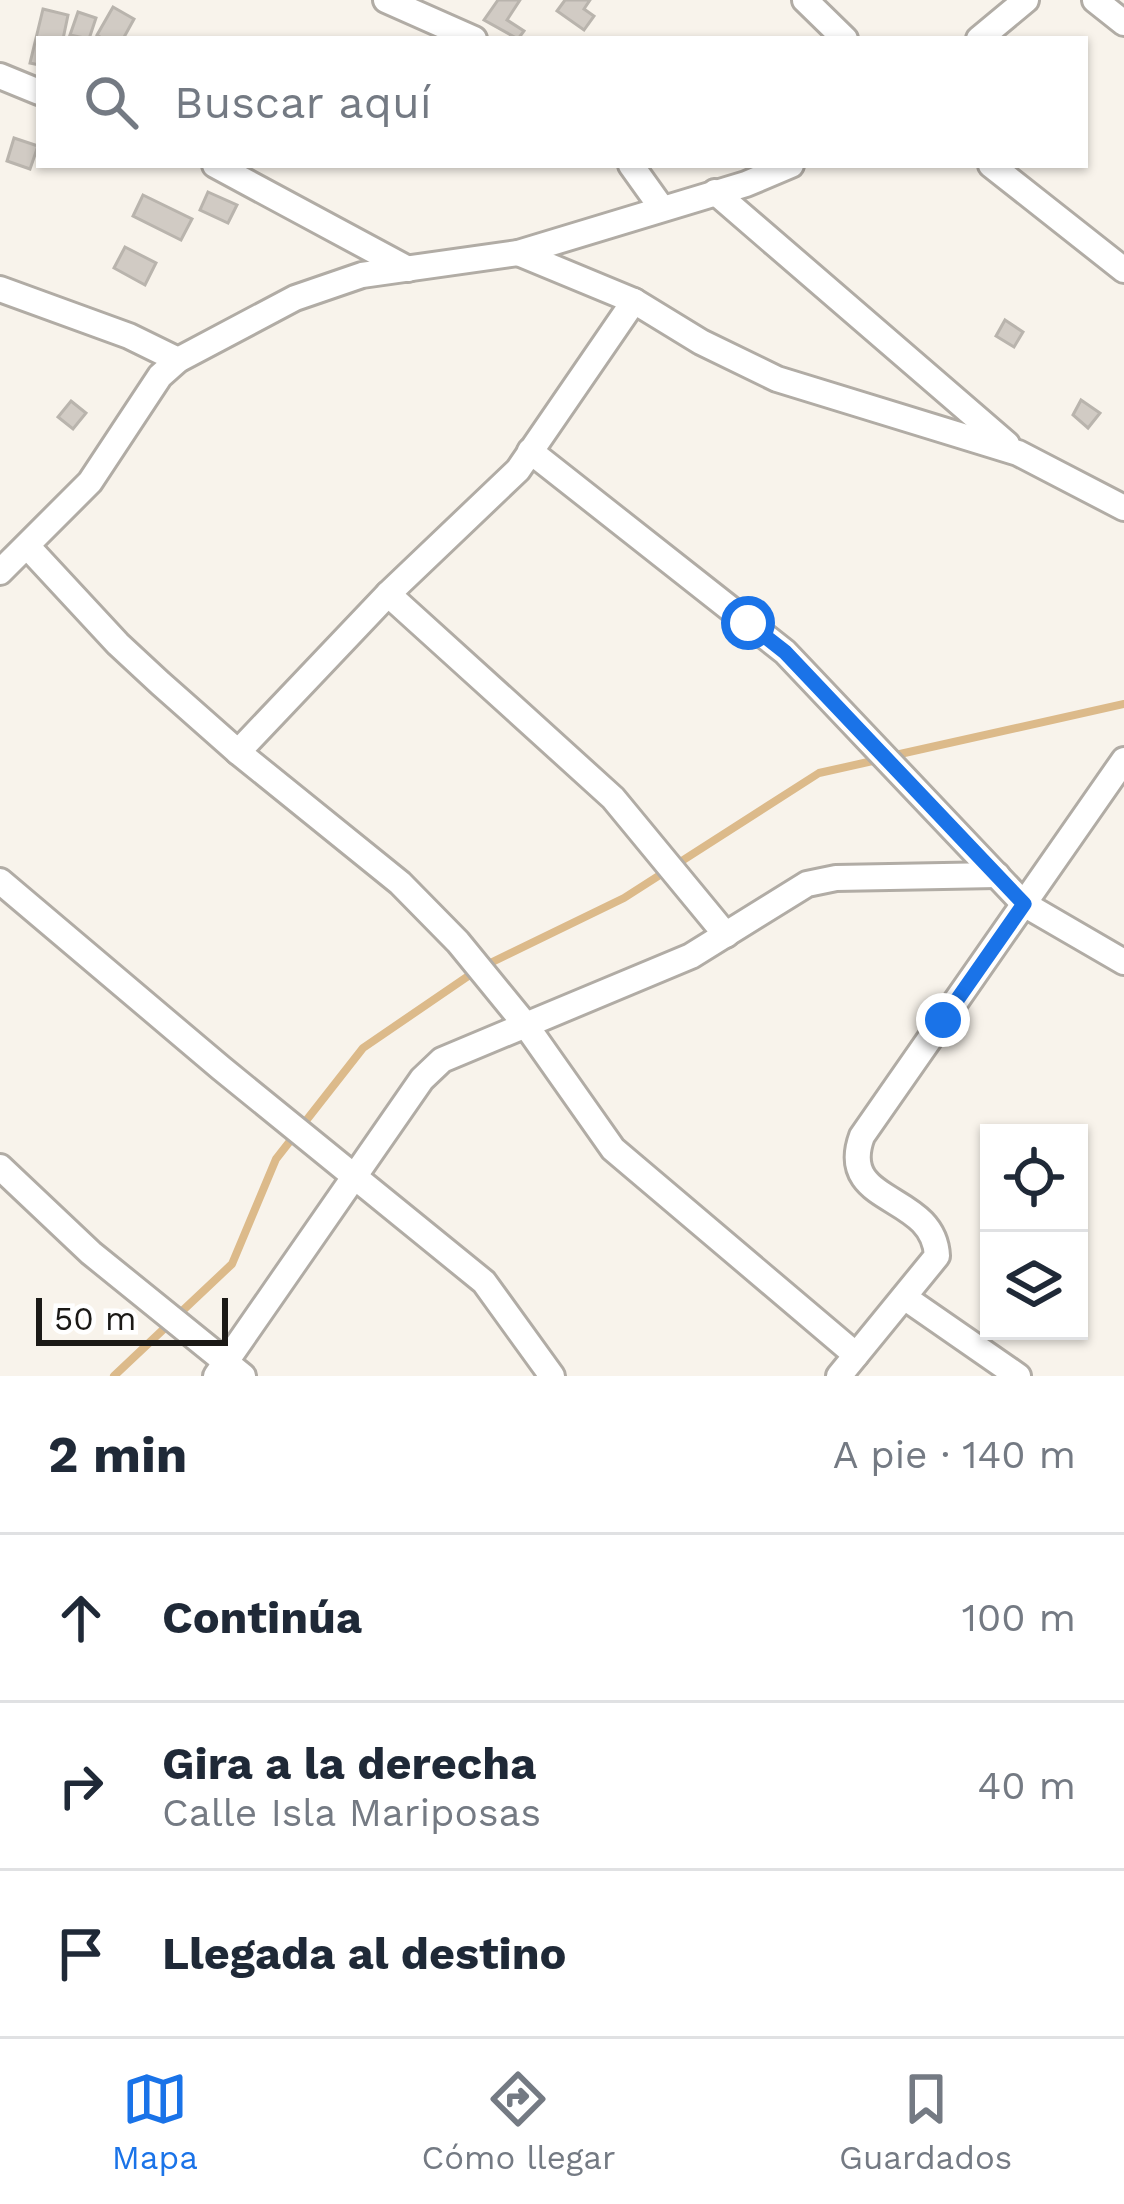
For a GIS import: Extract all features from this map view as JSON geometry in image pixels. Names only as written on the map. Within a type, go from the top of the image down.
[{"type":"street","points":[[386,0],[467,36]]},
{"type":"street","points":[[805,0],[842,36]]},
{"type":"street","points":[[983,36],[1026,0]]},
{"type":"street","points":[[1095,0],[1124,23]]},
{"type":"street","points":[[0,76],[36,91]]},
{"type":"street","points":[[221,168],[407,268]]},
{"type":"street","points":[[633,168],[661,207]]},
{"type":"street","points":[[0,572],[90,482],[160,376],[178,360],[295,298],[362,275],[518,254],[782,168]]},
{"type":"street","points":[[995,168],[1124,270]]},
{"type":"street","points":[[716,192],[1018,453]]},
{"type":"street","points":[[518,254],[634,301],[701,342],[777,379],[1018,453],[1124,508]]},
{"type":"street","points":[[0,289],[129,336],[178,360]]},
{"type":"street","points":[[238,752],[388,594],[518,470],[634,301]]},
{"type":"street","points":[[530,452],[785,652],[1024,904],[1124,962]]},
{"type":"street","points":[[28,548],[118,644],[238,752],[400,884],[480,968],[613,1149],[856,1355]]},
{"type":"street","points":[[388,594],[613,798],[726,935]]},
{"type":"street","points":[[839,1376],[937,1256],[936,1239],[926,1224],[859,1175],[854,1158],[862,1136],[1124,760]]},
{"type":"street","points":[[0,1167],[227,1371],[353,1175],[422,1079],[442,1060],[691,956],[807,884],[836,878],[997,875]]},
{"type":"street","points":[[0,881],[484,1282],[552,1376]]},
{"type":"street","points":[[904,1297],[1018,1376]]},
{"type":"building","points":[[498,0],[520,0],[507,20],[524,31],[513,36],[484,20]]},
{"type":"building","points":[[565,0],[590,0],[584,9],[594,16],[584,30],[557,11]]},
{"type":"building","points":[[113,7],[134,19],[125,36],[97,35]]},
{"type":"building","points":[[43,9],[68,15],[64,36],[36,36]]},
{"type":"building","points":[[78,12],[96,18],[90,36],[70,35]]},
{"type":"building","points":[[14,138],[36,145],[30,169],[7,161]]},
{"type":"building","points":[[208,192],[237,205],[228,223],[200,210]]},
{"type":"building","points":[[143,195],[192,219],[181,240],[133,216]]},
{"type":"building","points":[[125,247],[156,263],[145,285],[114,268]]},
{"type":"building","points":[[1005,320],[1023,332],[1014,347],[996,336]]},
{"type":"building","points":[[1081,400],[1100,413],[1088,428],[1073,415]]},
{"type":"building","points":[[71,401],[86,413],[73,429],[58,417]]},
{"type":"waterway","points":[[891,756],[1124,704]]},
{"type":"waterway","points":[[179,1314],[232,1264],[276,1159],[363,1048],[480,968],[624,898],[819,773],[877,760]]},
{"type":"waterway","points":[[114,1376],[168,1325]]},
{"type":"route","points":[[748,623],[785,652],[1024,904],[943,1020]]}]
